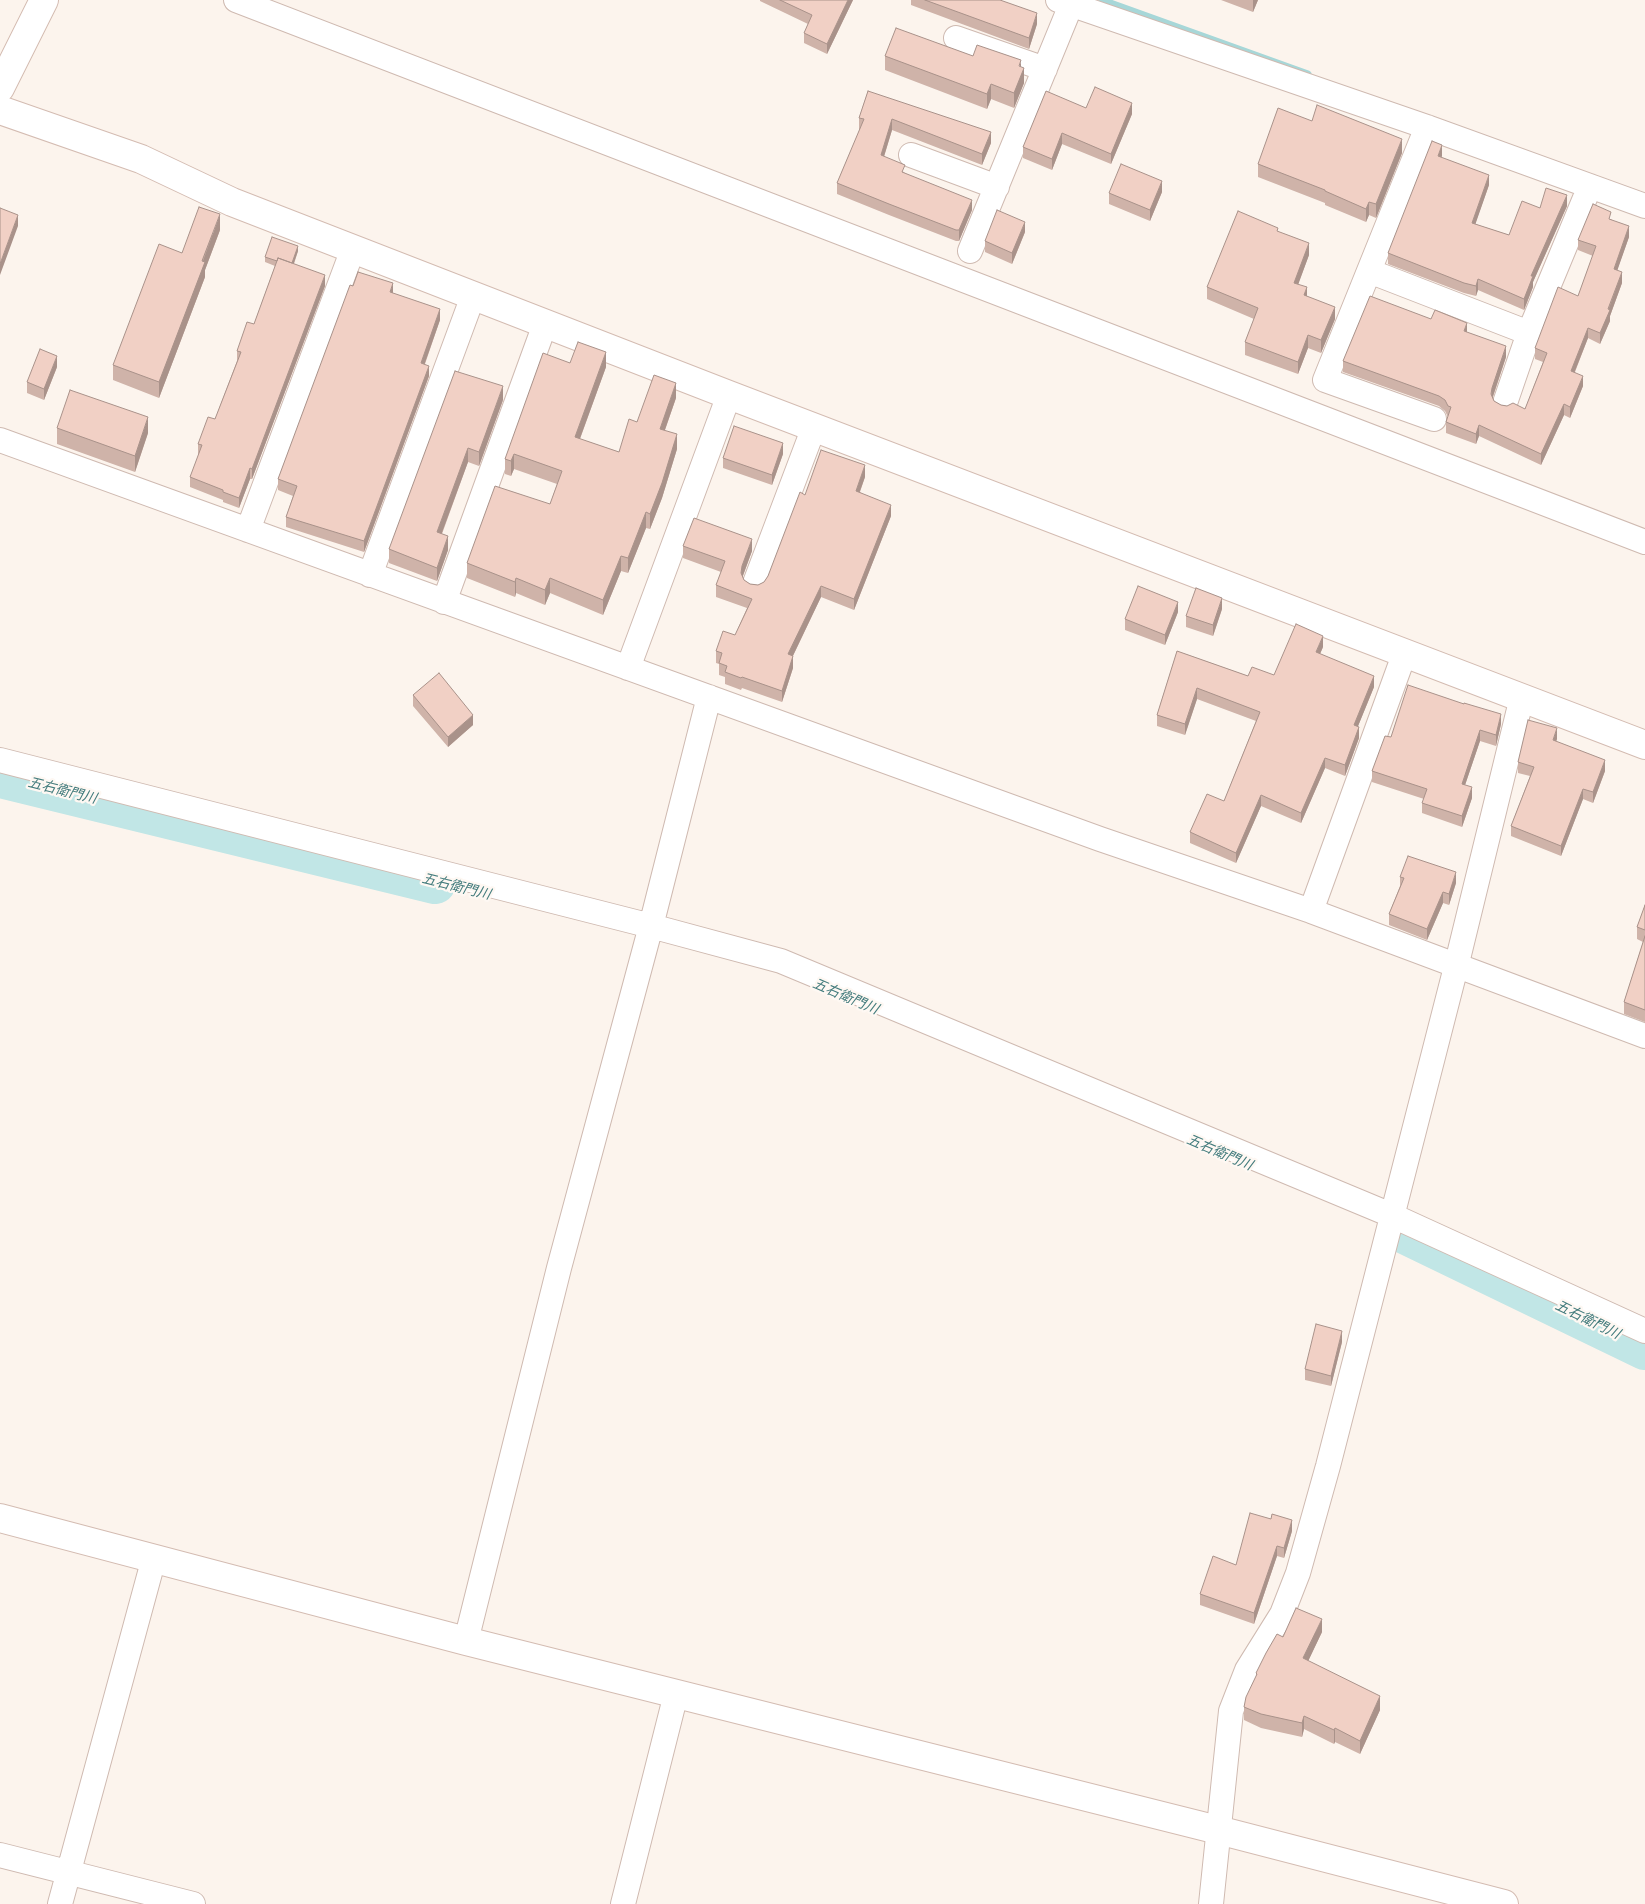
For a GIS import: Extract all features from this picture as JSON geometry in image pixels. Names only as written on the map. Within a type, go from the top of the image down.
[{"type":"street","points":[[0,88],[44,0]]},
{"type":"street","points":[[236,0],[1645,542]]},
{"type":"street","points":[[970,251],[1045,69],[1067,2],[1427,127],[1645,206]]},
{"type":"street","points":[[956,38],[1045,69]]},
{"type":"street","points":[[0,110],[141,160],[232,202],[473,296],[1645,745]]},
{"type":"street","points":[[1427,127],[1325,380],[1434,418]]},
{"type":"street","points":[[911,155],[997,187]]},
{"type":"street","points":[[1506,403],[1529,333],[1590,186]]},
{"type":"street","points":[[248,530],[353,249]]},
{"type":"street","points":[[1369,270],[1529,333]]},
{"type":"street","points":[[370,575],[473,296]]},
{"type":"street","points":[[444,602],[545,324]]},
{"type":"street","points":[[628,668],[729,395]]},
{"type":"street","points":[[755,583],[814,427]]},
{"type":"street","points":[[0,440],[1100,840],[1311,911],[1456,967],[1645,1036]]},
{"type":"street","points":[[1311,911],[1405,652]]},
{"type":"street","points":[[1211,1904],[1231,1711],[1247,1670],[1282,1614],[1298,1573],[1328,1466],[1456,967],[1522,697]]},
{"type":"street","points":[[466,1641],[559,1268],[709,698]]},
{"type":"street","points":[[0,760],[781,960],[1391,1216],[1645,1331]]},
{"type":"street","points":[[0,1518],[466,1641],[1504,1904]]},
{"type":"street","points":[[60,1904],[154,1558]]},
{"type":"street","points":[[623,1904],[676,1694]]},
{"type":"street","points":[[0,1856],[193,1904]]},
{"type":"building","points":[[780,0],[848,0],[827,44],[804,33],[812,15]]},
{"type":"building","points":[[925,0],[1000,0],[1037,13],[1029,38]]},
{"type":"building","points":[[896,28],[973,56],[977,45],[1021,60],[1019,66],[1024,68],[1014,93],[991,84],[987,94],[885,56]]},
{"type":"building","points":[[1095,87],[1132,103],[1111,154],[1062,133],[1052,159],[1023,147],[1046,91],[1086,108]]},
{"type":"building","points":[[868,91],[991,132],[982,154],[892,119],[881,155],[905,165],[902,172],[972,200],[959,230],[837,183],[864,119],[859,118]]},
{"type":"building","points":[[1317,105],[1402,139],[1376,204],[1369,202],[1366,209],[1325,190],[1258,164],[1278,108],[1312,121]]},
{"type":"building","points":[[1432,141],[1442,145],[1438,156],[1489,175],[1472,223],[1509,235],[1522,201],[1540,208],[1546,188],[1567,195],[1531,276],[1533,276],[1524,299],[1478,279],[1476,286],[1464,283],[1388,253]]},
{"type":"building","points":[[1121,164],[1162,181],[1150,210],[1109,193]]},
{"type":"building","points":[[1593,204],[1611,212],[1609,219],[1629,226],[1614,269],[1622,272],[1608,309],[1610,310],[1600,333],[1588,328],[1571,371],[1583,376],[1570,407],[1564,404],[1541,454],[1479,425],[1476,434],[1446,422],[1451,407],[1439,396],[1343,361],[1370,296],[1431,319],[1435,310],[1467,323],[1464,331],[1506,346],[1491,394],[1494,401],[1501,405],[1507,406],[1513,403],[1525,409],[1547,353],[1535,348],[1558,287],[1578,296],[1596,246],[1578,240]]},
{"type":"building","points":[[199,207],[220,214],[202,261],[205,262],[159,382],[113,365],[159,244],[182,253]]},
{"type":"building","points":[[0,208],[18,215],[0,264]]},
{"type":"building","points":[[997,210],[1025,222],[1012,253],[985,241]]},
{"type":"building","points":[[1238,211],[1278,228],[1277,231],[1309,243],[1294,283],[1307,287],[1304,295],[1335,307],[1321,340],[1308,335],[1298,362],[1245,342],[1258,308],[1207,287]]},
{"type":"building","points":[[272,237],[298,246],[292,263],[278,258],[277,261],[265,257]]},
{"type":"building","points":[[278,258],[325,275],[252,469],[250,468],[239,498],[190,477],[202,445],[198,444],[208,417],[215,419],[241,352],[237,351],[247,322],[254,324]]},
{"type":"building","points":[[358,272],[393,283],[390,292],[440,309],[421,363],[429,366],[364,541],[286,517],[297,486],[278,479],[350,285],[353,286]]},
{"type":"building","points":[[578,342],[606,352],[575,437],[619,452],[629,419],[637,422],[654,375],[676,383],[660,429],[677,434],[662,483],[650,514],[646,512],[628,558],[621,556],[603,600],[550,578],[545,590],[516,578],[515,582],[467,563],[495,486],[550,504],[562,471],[514,454],[511,461],[505,459],[543,353],[570,363]]},
{"type":"building","points":[[40,349],[57,356],[44,389],[27,382]]},
{"type":"building","points":[[455,371],[503,386],[479,452],[468,448],[437,532],[448,536],[437,568],[389,549]]},
{"type":"building","points":[[70,390],[148,417],[135,456],[57,428]]},
{"type":"building","points":[[734,426],[783,443],[772,475],[723,458]]},
{"type":"building","points":[[821,450],[865,465],[856,491],[891,505],[854,599],[821,586],[788,654],[793,656],[782,691],[725,672],[727,666],[719,663],[722,653],[716,651],[723,631],[735,635],[752,599],[716,585],[725,561],[683,546],[694,518],[752,539],[741,573],[744,580],[750,584],[758,585],[764,582],[800,492],[805,495]]},
{"type":"building","points":[[1138,586],[1178,602],[1165,635],[1125,619]]},
{"type":"building","points":[[1196,588],[1222,598],[1213,625],[1186,616]]},
{"type":"building","points":[[1296,624],[1323,636],[1316,652],[1374,676],[1354,725],[1359,727],[1345,765],[1325,758],[1301,813],[1261,795],[1236,853],[1190,832],[1207,794],[1224,801],[1260,712],[1197,688],[1185,724],[1157,715],[1177,651],[1248,676],[1252,667],[1274,675]]},
{"type":"building","points":[[439,673],[473,715],[448,737],[413,695]]},
{"type":"building","points":[[1408,685],[1501,714],[1496,735],[1480,730],[1462,784],[1472,787],[1462,816],[1422,803],[1427,789],[1372,771],[1385,736],[1391,737]]},
{"type":"building","points":[[1528,720],[1557,728],[1553,740],[1605,760],[1593,792],[1583,789],[1561,846],[1511,826],[1534,767],[1518,762]]},
{"type":"building","points":[[1408,856],[1456,872],[1449,894],[1443,892],[1427,929],[1389,914],[1404,878],[1400,877]]},
{"type":"building","points":[[1645,905],[1645,930],[1637,927]]},
{"type":"building","points":[[1645,936],[1645,1010],[1624,1002]]},
{"type":"building","points":[[1316,1324],[1342,1331],[1331,1376],[1305,1369]]},
{"type":"building","points":[[1250,1513],[1271,1519],[1272,1514],[1292,1520],[1284,1548],[1277,1546],[1254,1613],[1200,1594],[1213,1556],[1236,1565]]},
{"type":"building","points":[[1296,1608],[1322,1619],[1303,1658],[1380,1696],[1360,1741],[1335,1728],[1334,1730],[1304,1716],[1302,1723],[1261,1714],[1244,1707],[1246,1697],[1266,1653],[1277,1634],[1283,1637]]},
{"type":"waterway","points":[[1102,0],[1308,74]]},
{"type":"waterway","name":"五右衛門川","points":[[0,777],[435,883]]},
{"type":"waterway","name":"五右衛門川","points":[[1405,1233],[1645,1349]]}]
